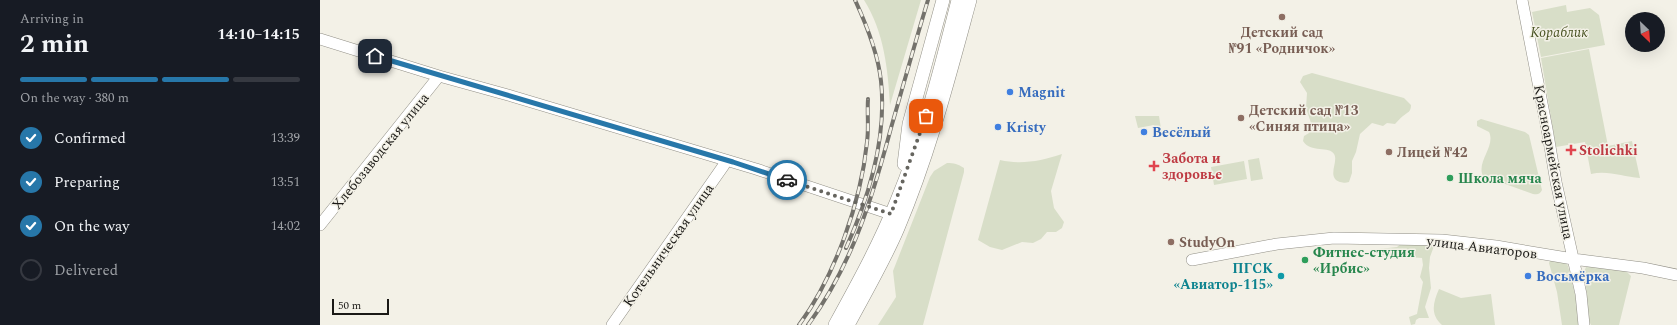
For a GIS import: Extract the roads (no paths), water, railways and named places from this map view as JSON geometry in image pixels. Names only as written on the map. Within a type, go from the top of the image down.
[{"type":"main road","points":[[901,189],[909,124],[943,0]]},
{"type":"main road","points":[[835,325],[877,246],[901,189],[922,131],[958,0]]},
{"type":"main road","points":[[848,325],[887,252],[905,210],[932,134],[970,0]]},
{"type":"street","name":"Красноармейская улица","points":[[1522,0],[1546,121],[1556,182],[1581,294],[1584,325]]},
{"type":"street","points":[[320,39],[439,76],[756,169],[891,214]]},
{"type":"street","name":"Хлебозаводская улица","points":[[320,225],[439,76]]},
{"type":"street","points":[[684,148],[724,165],[802,185]]},
{"type":"street","name":"Котельническая улица","points":[[612,325],[724,165]]},
{"type":"street","name":"улица Авиаторов","points":[[1192,260],[1278,244],[1334,238],[1442,240],[1496,246],[1573,259],[1644,268],[1677,275]]},
{"type":"railway","points":[[846,248],[869,188],[879,145],[882,102],[880,71],[875,50],[855,0]]},
{"type":"railway","points":[[808,325],[837,279],[859,231],[876,180],[928,0]]},
{"type":"railway","points":[[799,325],[812,306],[835,261],[852,213],[864,165],[868,131],[868,99]]},
{"type":"place","name":"Детский сад №91 «Родничок»","points":[[1282,17]]},
{"type":"place","name":"Magnit","points":[[1010,92]]},
{"type":"place","name":"Детский сад №13 «Синяя птица»","points":[[1241,118]]},
{"type":"place","name":"Kristy","points":[[998,127]]},
{"type":"place","name":"Весёлый","points":[[1144,132]]},
{"type":"place","name":"Stolichki","points":[[1571,150]]},
{"type":"place","name":"Лицей №42","points":[[1389,152]]},
{"type":"place","name":"Забота и здоровье","points":[[1154,166]]},
{"type":"place","name":"Школа мяча","points":[[1450,178]]},
{"type":"place","name":"StudyOn","points":[[1171,242]]},
{"type":"place","name":"Фитнес-студия «Ирбис»","points":[[1305,260]]},
{"type":"place","name":"ПГСК «Авиатор-115»","points":[[1281,276]]},
{"type":"place","name":"Восьмёрка","points":[[1528,276]]},
{"type":"park label","name":"Кораблик","points":[[1559,32]]}]
